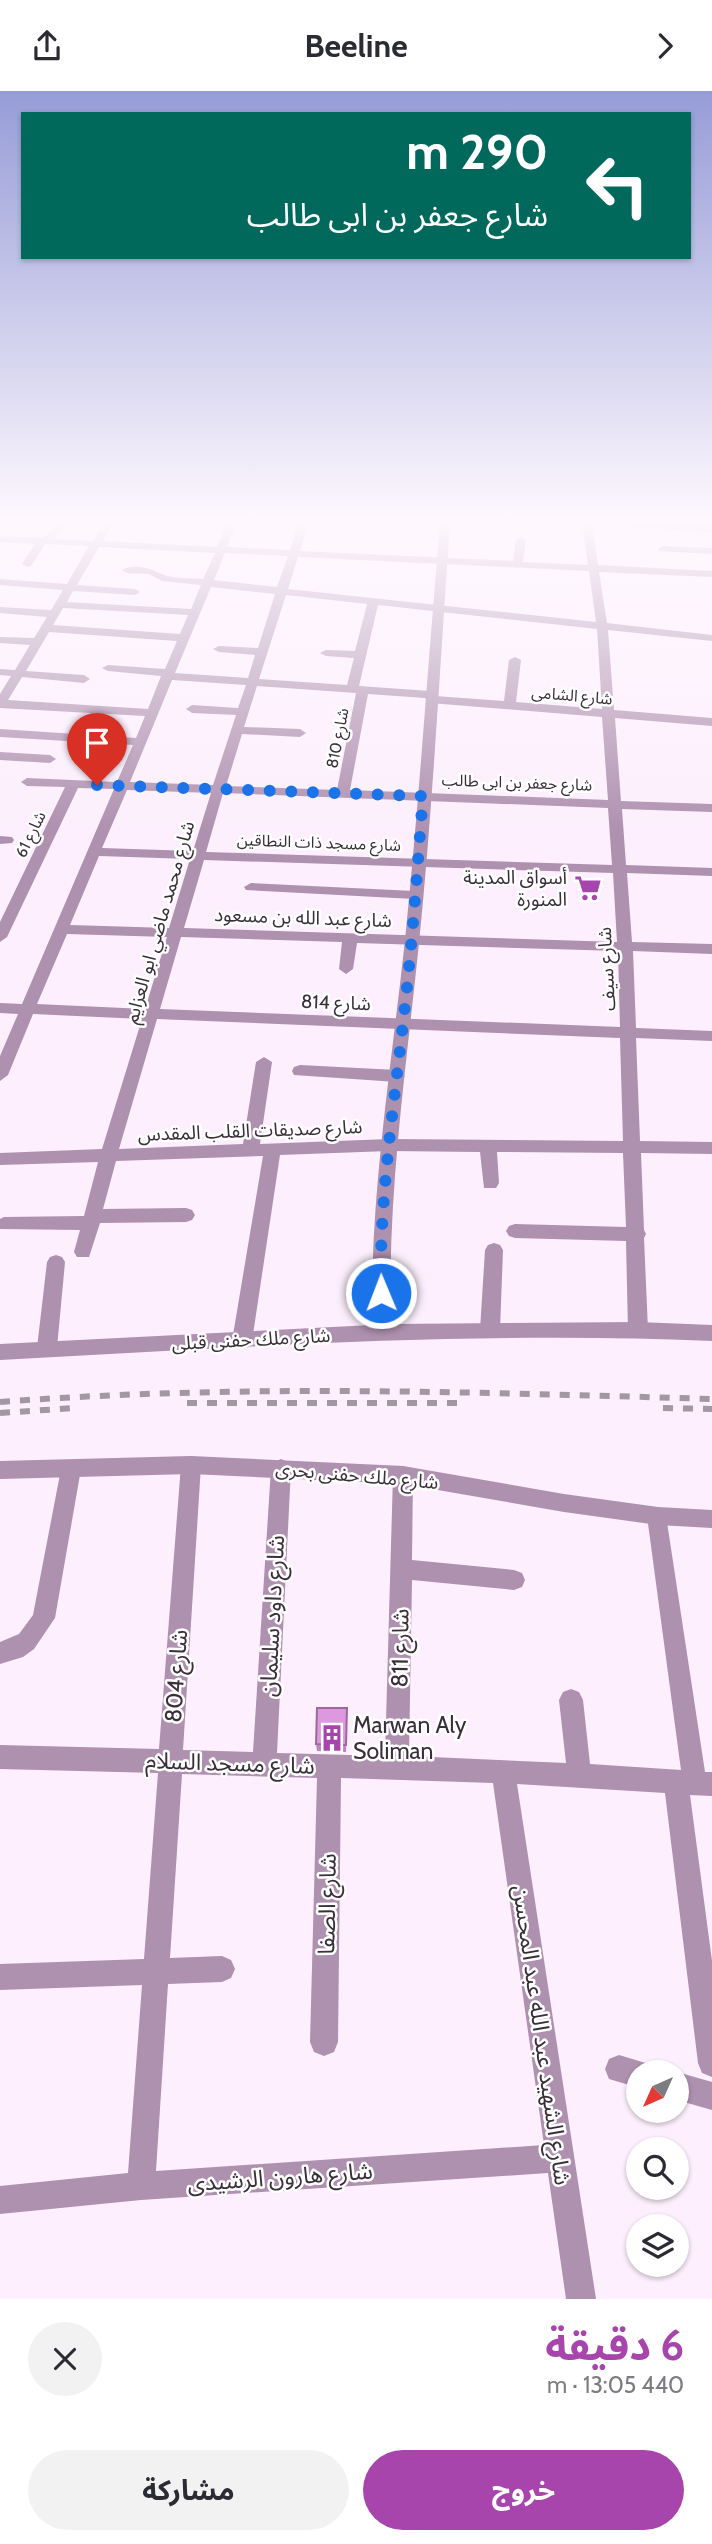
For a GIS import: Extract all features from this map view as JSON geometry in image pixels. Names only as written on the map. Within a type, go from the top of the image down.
[{"type":"street","points":[[0,1075],[188,627]]},
{"type":"street","name":"شارع محمد ماضي ابو العزايم","points":[[83,1252],[108,1157],[153,1014],[218,789],[271,627]]},
{"type":"street","name":"شارع 810","points":[[343,793],[360,655],[367,627]]},
{"type":"street","points":[[382,1332],[380,1255],[389,1145],[412,940],[436,627]]},
{"type":"street","name":"شارع سيف","points":[[601,627],[625,947],[637,1234],[638,1330]]},
{"type":"street","points":[[611,627],[712,638]]},
{"type":"street","points":[[152,713],[0,704],[45,628],[183,638]]},
{"type":"street","points":[[0,640],[37,642]]},
{"type":"street","points":[[219,649],[263,652]]},
{"type":"street","points":[[326,653],[360,655]]},
{"type":"street","points":[[510,705],[515,660]]},
{"type":"street","name":"شارع الشامى","points":[[107,668],[712,722]]},
{"type":"street","points":[[0,672],[84,679]]},
{"type":"street","points":[[192,709],[243,712]]},
{"type":"street","points":[[237,730],[300,733]]},
{"type":"street","points":[[0,733],[140,742]]},
{"type":"street","points":[[0,757],[50,759]]},
{"type":"street","name":"شارع جعفر بن ابى طالب","points":[[27,782],[712,808]]},
{"type":"street","name":"شارع 61","points":[[0,937],[73,783]]},
{"type":"street","name":"شارع مسجد ذات النطاقين","points":[[93,852],[712,873]]},
{"type":"street","points":[[251,887],[414,895]]},
{"type":"street","name":"شارع عبد الله بن مسعود","points":[[60,929],[712,949]]},
{"type":"street","points":[[346,969],[350,938]]},
{"type":"street","name":"شارع 814","points":[[0,1008],[712,1035]]},
{"type":"street","points":[[250,1151],[264,1062]]},
{"type":"street","points":[[300,1071],[397,1076]]},
{"type":"street","name":"شارع صديقات القلب المقدس","points":[[0,1159],[389,1145],[712,1148]]},
{"type":"street","points":[[488,1145],[489,1183]]},
{"type":"street","points":[[242,1341],[272,1150]]},
{"type":"street","points":[[4,1224],[186,1215]]},
{"type":"street","points":[[515,1230],[637,1234]]},
{"type":"street","points":[[490,1330],[494,1250]]},
{"type":"street","points":[[47,1348],[56,1262]]},
{"type":"street","name":"شارع ملك حفنى قبلى","points":[[0,1352],[382,1332],[638,1330],[712,1333]]},
{"type":"street","name":"شارع ملك حفنى بحرى","points":[[0,1469],[191,1465],[403,1475],[659,1515],[712,1520]]},
{"type":"street","name":"شارع 804","points":[[141,2186],[191,1465]]},
{"type":"street","name":"شارع داود سليمان","points":[[264,1764],[281,1468]]},
{"type":"street","points":[[0,1653],[24,1644],[37,1633],[44,1618],[71,1469]]},
{"type":"street","name":"شارع 811","points":[[397,1769],[403,1475]]},
{"type":"street","points":[[659,1515],[694,1783],[712,2063]]},
{"type":"street","points":[[401,1569],[514,1580]]},
{"type":"street","points":[[571,1700],[579,1776]]},
{"type":"street","name":"شارع مسجد السلام","points":[[0,1757],[503,1772],[694,1783]]},
{"type":"street","name":"شارع الصفا","points":[[324,2042],[329,1766]]},
{"type":"street","name":"شارع الشهيد عبد الله عبد المحسن","points":[[503,1772],[581,2299]]},
{"type":"street","points":[[0,1976],[222,1969]]},
{"type":"street","points":[[690,2090],[712,2096]]},
{"type":"street","name":"شارع هارون الرشيدى","points":[[0,2200],[141,2186],[560,2158]]},
{"type":"building","name":"Marwan Aly Soliman","points":[[317,1708],[347,1708],[346,1745],[316,1744]]},
{"type":"railway","points":[[0,1402],[89,1396],[267,1391],[445,1392],[712,1399]]},
{"type":"railway","points":[[187,1403],[467,1403]]},
{"type":"railway","points":[[0,1413],[75,1408]]},
{"type":"railway","points":[[663,1408],[712,1409]]},
{"type":"place","name":"أسواق المدينة المنورة","points":[[588,888]]},
{"type":"place","name":"Marwan Aly Soliman","points":[[332,1738]]},
{"type":"route","points":[[97,785],[423,796],[412,940],[389,1145],[380,1255],[381,1293]]}]
